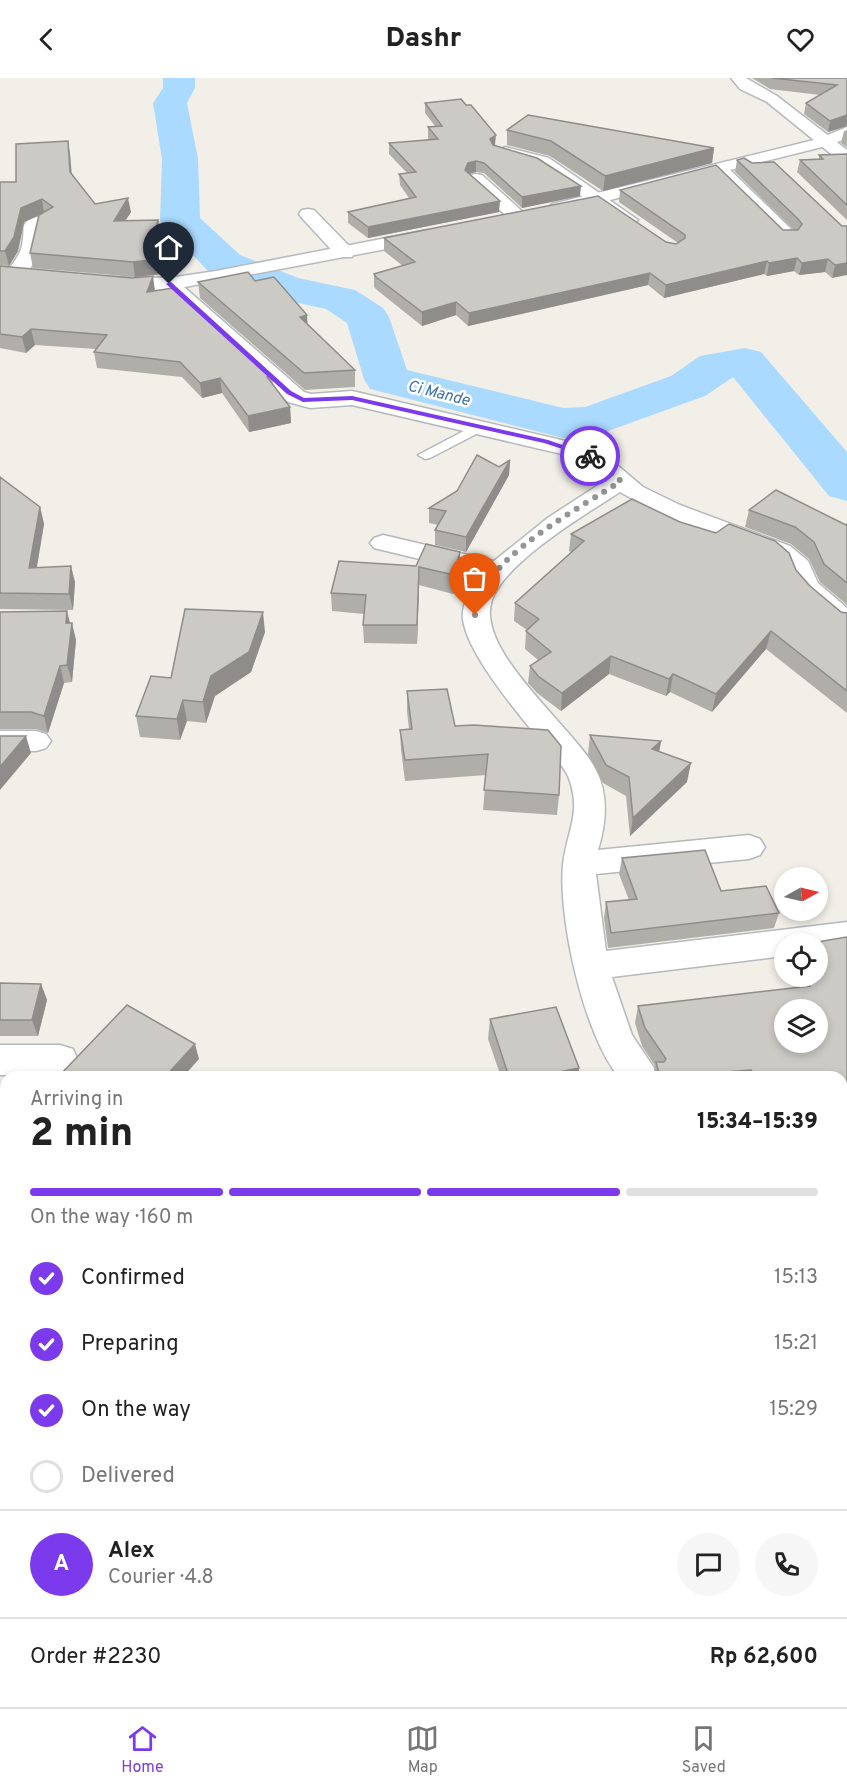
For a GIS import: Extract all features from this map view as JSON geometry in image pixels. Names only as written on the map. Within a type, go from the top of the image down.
[{"type":"street","points":[[738,78],[745,86],[772,99],[847,158]]},
{"type":"street","points":[[495,222],[599,200],[824,142],[847,132]]},
{"type":"street","points":[[500,151],[543,162],[645,230]]},
{"type":"street","points":[[767,156],[783,172]]},
{"type":"street","points":[[719,169],[788,237]]},
{"type":"street","points":[[476,179],[532,214]]},
{"type":"street","points":[[308,214],[345,253]]},
{"type":"street","points":[[7,274],[30,249],[31,225],[45,220]]},
{"type":"street","points":[[88,281],[169,284],[279,266],[449,231]]},
{"type":"street","points":[[7,274],[36,277]]},
{"type":"street","points":[[169,284],[296,397],[310,400],[344,397],[395,406],[584,452],[596,459],[634,492],[671,510],[781,551],[799,566],[801,576],[811,591],[847,622]]},
{"type":"street","points":[[621,481],[535,537],[498,570],[482,592],[475,615],[481,635],[496,664],[581,771],[592,811],[579,864],[592,966],[613,1034],[629,1067],[634,1071]]},
{"type":"street","points":[[383,543],[498,570]]},
{"type":"street","points":[[0,741],[36,741]]},
{"type":"street","points":[[579,864],[749,848]]},
{"type":"street","points":[[592,966],[847,935]]},
{"type":"street","points":[[0,1060],[60,1060]]},
{"type":"lane","points":[[425,455],[479,427]]},
{"type":"building","points":[[772,78],[847,78],[847,115],[830,121],[806,103],[837,85]]},
{"type":"building","points":[[461,99],[466,105],[471,105],[496,135],[490,139],[493,145],[537,158],[581,186],[522,197],[484,163],[476,161],[468,163],[465,170],[500,201],[368,227],[348,212],[416,197],[399,174],[416,172],[389,143],[438,139],[428,127],[442,126],[425,103]]},
{"type":"building","points":[[528,115],[714,148],[605,176],[551,141],[507,130]]},
{"type":"building","points":[[68,141],[70,172],[95,204],[128,198],[114,221],[158,220],[153,246],[163,246],[159,259],[133,262],[30,253],[39,215],[53,207],[42,199],[21,208],[14,237],[5,251],[0,251],[0,182],[16,182],[16,144]]},
{"type":"building","points":[[847,154],[847,205],[800,160],[823,159],[819,155]]},
{"type":"building","points":[[744,158],[752,163],[774,162],[842,226],[847,226],[847,263],[835,265],[828,259],[802,263],[797,258],[769,263],[767,261],[666,285],[650,273],[469,313],[456,302],[422,312],[374,274],[415,262],[384,238],[598,196],[666,242],[676,244],[685,238],[685,235],[620,190],[716,165],[783,230],[798,230],[802,224],[798,219],[737,160]]},
{"type":"building","points":[[0,266],[132,278],[153,276],[147,292],[173,288],[272,376],[267,377],[290,407],[248,416],[220,378],[200,383],[180,362],[94,352],[107,335],[31,329],[22,337],[0,334]]},
{"type":"building","points":[[248,272],[255,281],[274,277],[307,315],[300,317],[355,370],[304,373],[198,282]]},
{"type":"building","points":[[477,455],[499,467],[510,460],[466,537],[435,530],[446,511],[429,508],[457,491]]},
{"type":"building","points":[[0,477],[40,507],[29,568],[71,566],[69,594],[0,593]]},
{"type":"building","points":[[776,490],[847,524],[847,583],[824,564],[814,542],[795,527],[749,510]]},
{"type":"building","points":[[632,499],[680,522],[716,533],[729,524],[775,541],[789,553],[796,570],[810,586],[841,612],[847,613],[847,691],[771,631],[716,694],[673,674],[669,679],[611,656],[562,693],[538,676],[530,666],[551,652],[526,631],[539,619],[515,603],[584,541],[571,534]]},
{"type":"building","points":[[426,544],[460,552],[454,575],[419,567],[417,625],[363,625],[366,595],[331,593],[339,561],[416,566]]},
{"type":"building","points":[[185,609],[263,612],[249,652],[211,676],[203,702],[183,700],[177,719],[136,716],[151,676],[171,678]]},
{"type":"building","points":[[67,611],[66,623],[72,623],[67,665],[60,666],[44,716],[31,712],[0,712],[0,612]]},
{"type":"building","points":[[447,689],[455,726],[474,725],[548,730],[561,746],[559,795],[484,790],[488,754],[405,760],[400,730],[412,729],[407,691]]},
{"type":"building","points":[[590,735],[661,741],[652,749],[691,763],[633,818],[629,777],[606,765]]},
{"type":"building","points":[[0,736],[26,736],[0,767]]},
{"type":"building","points":[[705,850],[721,891],[766,886],[774,903],[774,914],[611,933],[606,902],[637,899],[622,858]]},
{"type":"building","points":[[846,937],[847,939],[847,1071],[658,1071],[656,1062],[664,1062],[666,1059],[645,1028],[638,1006],[801,987],[828,987],[828,940]]},
{"type":"building","points":[[0,983],[41,984],[32,1020],[0,1020]]},
{"type":"building","points":[[127,1005],[195,1044],[170,1071],[64,1071]]},
{"type":"building","points":[[556,1007],[579,1068],[564,1071],[507,1071],[490,1019]]},
{"type":"waterway","name":"Ci Mande","points":[[179,78],[179,88],[170,103],[180,159],[180,221],[225,264],[287,288],[340,299],[367,317],[387,379],[563,423],[591,421],[688,386],[716,366],[745,362],[847,485]]},
{"type":"way so far","points":[[475,615],[482,592],[498,570],[535,537],[621,481],[590,456]]},
{"type":"route","points":[[169,284],[289,393],[303,400],[352,398],[395,406],[584,452],[590,456]]}]
